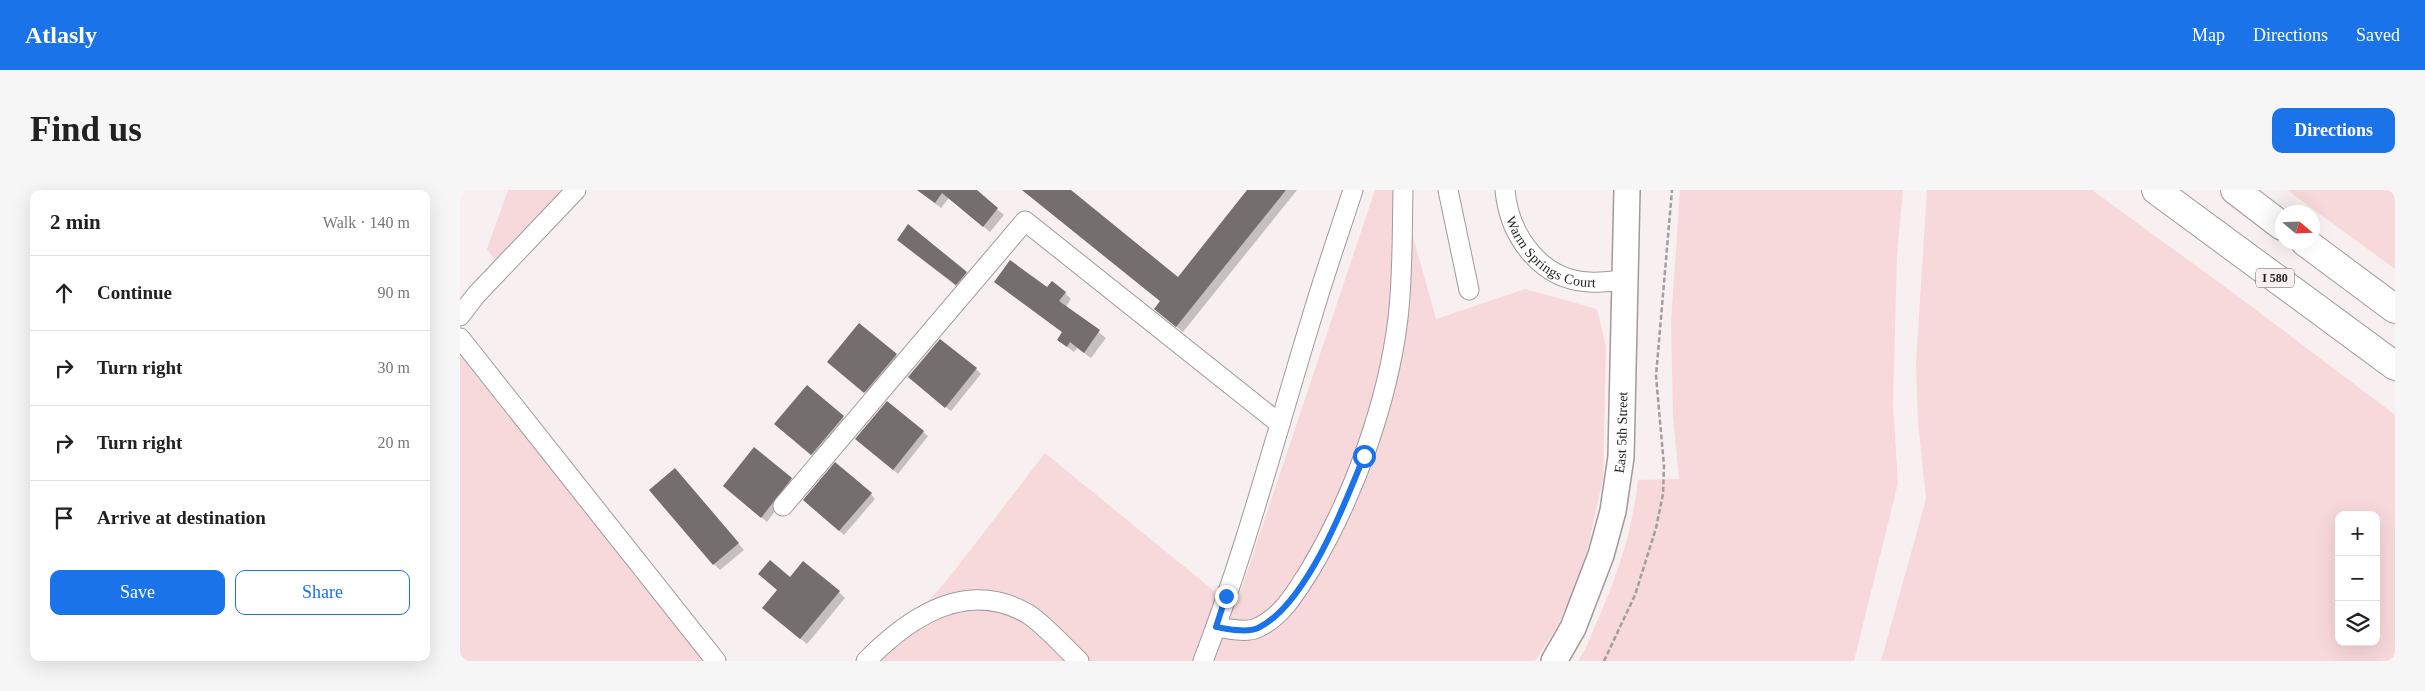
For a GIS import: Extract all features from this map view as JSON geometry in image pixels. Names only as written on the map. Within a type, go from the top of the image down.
[{"type":"highway","name":"I 580","points":[[2156,190],[2395,366]]},
{"type":"highway","points":[[2235,190],[2275,221]]},
{"type":"highway","points":[[2316,250],[2395,309]]},
{"type":"main road","name":"East 5th Street","points":[[1554,661],[1587,595],[1613,511],[1621,457],[1627,190]]},
{"type":"street","points":[[460,316],[476,295],[576,190]]},
{"type":"street","points":[[1203,661],[1216,627],[1280,424],[1311,318],[1353,190]]},
{"type":"street","points":[[1216,627],[1235,630],[1256,629],[1273,619],[1294,595],[1324,547],[1344,508],[1364,456],[1387,378],[1398,319],[1403,190]]},
{"type":"street","points":[[1448,190],[1469,290]]},
{"type":"street","name":"Warm Springs Court","points":[[1505,190],[1514,227],[1530,253],[1541,263],[1553,272],[1578,281],[1624,280]]},
{"type":"street","points":[[782,506],[1025,221],[1280,424]]},
{"type":"street","points":[[460,338],[716,661]]},
{"type":"street","points":[[866,661],[889,638],[946,604],[978,600],[1014,608],[1030,615],[1079,661]]},
{"type":"path","points":[[1604,661],[1635,595],[1656,528],[1663,494],[1664,466],[1656,376],[1672,190]]},
{"type":"shaded area","points":[[508,190],[566,190],[497,263],[487,249]]},
{"type":"shaded area","points":[[1375,190],[1400,190],[1436,319],[1525,289],[1597,309],[1606,347],[1603,479],[1587,551],[1575,587],[1558,625],[1535,661],[874,661],[948,579],[1045,453],[1235,608]]},
{"type":"shaded area","points":[[1680,190],[1903,190],[1897,255],[1893,404],[1898,483],[1854,661],[1578,661],[1606,602],[1618,568],[1632,517],[1638,480],[1679,479],[1673,417],[1671,322]]},
{"type":"shaded area","points":[[1927,190],[2092,190],[2239,297],[2395,415],[2395,661],[1881,661],[1926,499],[1918,422],[1916,363]]},
{"type":"shaded area","points":[[2287,190],[2395,190],[2395,269],[2320,214],[2320,205],[2308,205]]},
{"type":"shaded area","points":[[460,356],[706,661],[460,661]]},
{"type":"building","points":[[917,190],[977,190],[998,208],[983,227],[942,193],[935,203]]},
{"type":"building","points":[[1022,190],[1071,190],[1178,277],[1247,190],[1286,190],[1176,327],[1154,309],[1160,301]]},
{"type":"building","points":[[908,224],[967,272],[956,285],[897,240]]},
{"type":"building","points":[[1010,260],[1047,287],[1052,281],[1066,292],[1059,301],[1100,330],[1084,353],[1070,342],[1067,347],[1057,340],[1062,332],[994,282]]},
{"type":"building","points":[[859,323],[897,354],[864,393],[827,362]]},
{"type":"building","points":[[940,339],[977,368],[945,408],[908,377]]},
{"type":"building","points":[[807,385],[844,416],[811,455],[774,424]]},
{"type":"building","points":[[887,401],[924,431],[893,470],[855,439]]},
{"type":"building","points":[[754,447],[792,478],[761,518],[723,486]]},
{"type":"building","points":[[835,462],[872,493],[839,531],[803,500]]},
{"type":"building","points":[[675,468],[739,543],[713,565],[649,490]]},
{"type":"building","points":[[770,560],[790,577],[803,561],[840,591],[800,639],[762,608],[777,590],[758,574]]},
{"type":"route","points":[[1226,596],[1216,627],[1235,630],[1256,629],[1273,619],[1294,595],[1324,547],[1344,508],[1364,456]]}]
